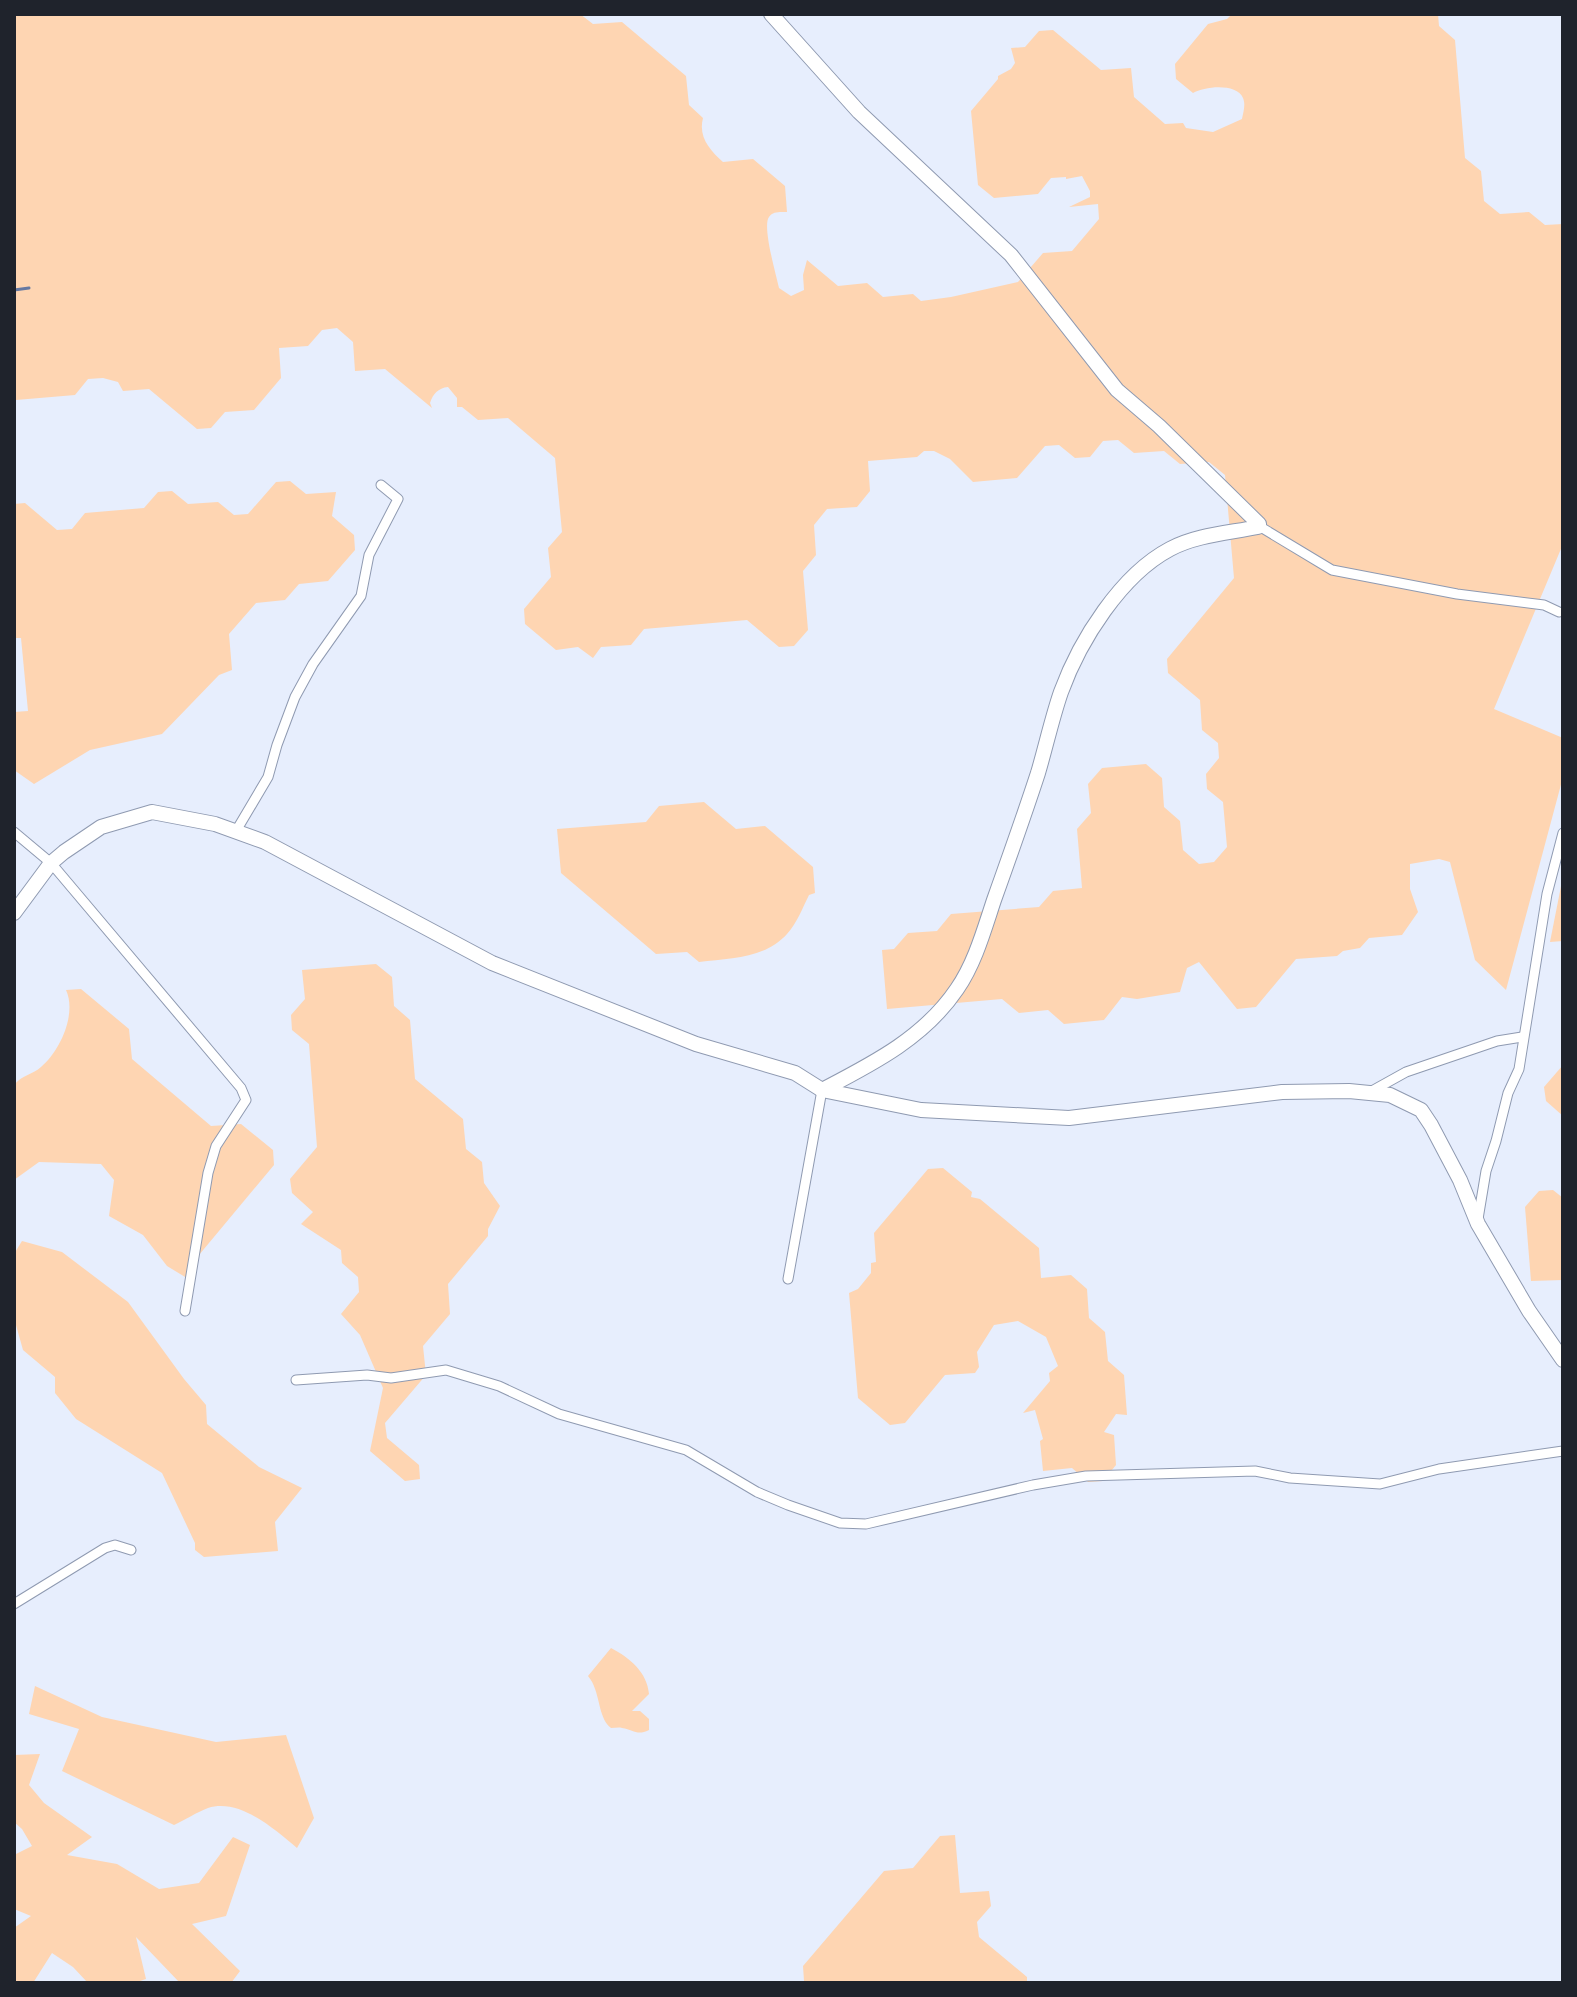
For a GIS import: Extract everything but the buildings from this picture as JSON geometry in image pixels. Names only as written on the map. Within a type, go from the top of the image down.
[{"type":"main road","points":[[771,14],[859,112],[1011,255],[1117,390],[1213,477],[1259,526],[1173,547],[1139,570],[1120,592],[1084,644],[1061,693],[981,938],[958,988],[912,1037],[822,1090]]},
{"type":"main road","points":[[14,913],[51,863],[101,827],[152,812],[194,819],[236,831],[296,858],[492,963],[696,1044],[795,1073],[822,1090],[921,1110],[1069,1118],[1282,1092],[1370,1092],[1390,1095],[1421,1110],[1460,1180],[1478,1224],[1529,1311],[1563,1360]]},
{"type":"street","points":[[236,831],[268,777],[295,697],[313,664],[361,596],[369,555],[398,499],[381,485]]},
{"type":"street","points":[[1259,526],[1332,570],[1457,594],[1544,605],[1559,612]]},
{"type":"street","points":[[14,832],[51,863],[241,1088],[246,1100],[216,1146],[208,1173],[185,1311]]},
{"type":"street","points":[[1478,1224],[1486,1171],[1508,1093],[1519,1069],[1547,894],[1563,833]]},
{"type":"street","points":[[1370,1092],[1406,1072],[1497,1041],[1522,1037]]},
{"type":"street","points":[[788,1279],[822,1090]]},
{"type":"street","points":[[296,1380],[367,1375],[391,1378],[446,1370],[499,1386],[559,1414],[686,1450],[757,1492],[840,1523],[866,1524],[1033,1485],[1086,1476],[1255,1471],[1290,1478],[1380,1484],[1439,1469],[1563,1451]]},
{"type":"street","points":[[14,1604],[105,1548],[115,1545],[131,1550]]},
{"type":"shaded area","points":[[14,14],[580,14],[593,24],[622,22],[686,76],[689,105],[703,118],[704,137],[718,157],[723,162],[753,159],[785,186],[787,212],[773,214],[767,222],[779,288],[791,296],[804,290],[803,275],[807,260],[838,286],[867,283],[883,297],[913,294],[921,301],[1018,282],[1043,253],[1072,251],[1099,219],[1098,204],[1069,207],[1090,197],[1082,176],[1051,178],[1038,194],[994,198],[978,185],[971,111],[998,76],[1015,63],[1011,48],[1025,47],[1039,31],[1053,30],[1101,70],[1131,68],[1134,97],[1165,124],[1183,123],[1186,128],[1213,132],[1242,119],[1243,98],[1240,93],[1228,88],[1193,93],[1176,79],[1175,64],[1208,24],[1227,19],[1232,14],[1438,14],[1439,26],[1455,40],[1465,158],[1481,171],[1484,201],[1500,214],[1529,212],[1545,225],[1563,224],[1563,544],[1494,709],[1563,738],[1563,777],[1506,990],[1475,960],[1450,862],[1439,859],[1410,864],[1410,889],[1418,912],[1402,935],[1369,938],[1360,948],[1343,951],[1337,956],[1296,959],[1256,1007],[1237,1009],[1199,962],[1187,968],[1180,992],[1137,999],[1122,997],[1104,1020],[1064,1024],[1048,1010],[1019,1013],[1002,999],[887,1009],[882,950],[894,949],[908,933],[937,931],[951,914],[1039,907],[1053,891],[1082,888],[1077,829],[1091,813],[1088,784],[1102,768],[1146,764],[1162,778],[1164,807],[1180,821],[1183,850],[1199,864],[1214,862],[1227,847],[1223,802],[1207,789],[1206,774],[1219,758],[1218,743],[1202,730],[1200,700],[1168,673],[1167,659],[1234,578],[1225,475],[1209,462],[1180,464],[1164,451],[1134,453],[1118,440],[1103,441],[1090,457],[1075,458],[1059,445],[1045,446],[1017,478],[973,482],[950,459],[934,451],[924,451],[917,457],[868,461],[870,491],[857,507],[827,509],[814,525],[816,555],[803,571],[808,630],[794,646],[779,647],[747,620],[644,629],[631,645],[601,647],[593,658],[578,647],[556,650],[525,624],[524,609],[551,577],[548,548],[562,532],[555,458],[508,418],[478,420],[462,407],[457,407],[457,398],[448,387],[434,394],[430,403],[432,408],[385,369],[355,371],[353,342],[337,328],[322,330],[308,346],[279,348],[281,378],[254,410],[225,412],[211,428],[197,429],[149,389],[123,391],[118,382],[103,378],[88,379],[75,395],[16,400],[14,403]]},
{"type":"shaded area","points":[[290,481],[306,494],[336,492],[332,516],[354,535],[355,550],[328,581],[299,584],[285,600],[256,603],[229,634],[232,670],[219,675],[162,734],[90,750],[34,784],[14,770],[14,712],[28,711],[21,638],[14,638],[14,504],[25,503],[57,530],[72,529],[85,513],[144,508],[158,492],[172,491],[188,504],[218,502],[234,515],[248,514],[276,482]]},
{"type":"shaded area","points":[[704,802],[736,829],[765,826],[813,867],[815,893],[809,895],[787,934],[768,948],[746,956],[699,962],[687,952],[656,954],[561,873],[557,829],[646,822],[659,806]]},
{"type":"shaded area","points":[[1563,876],[1563,941],[1550,942]]},
{"type":"shaded area","points":[[376,964],[392,977],[394,1006],[410,1020],[415,1079],[463,1119],[466,1149],[482,1162],[484,1183],[500,1206],[488,1229],[488,1236],[448,1284],[450,1314],[423,1346],[426,1375],[385,1423],[387,1438],[419,1465],[420,1479],[405,1481],[370,1451],[383,1388],[360,1335],[341,1314],[359,1292],[358,1277],[342,1263],[341,1250],[301,1224],[313,1212],[292,1193],[290,1179],[317,1147],[309,1044],[292,1030],[291,1015],[305,999],[302,970]]},
{"type":"shaded area","points":[[81,989],[129,1029],[132,1059],[211,1126],[241,1124],[273,1150],[274,1165],[194,1261],[195,1283],[167,1266],[143,1235],[109,1216],[114,1180],[101,1164],[39,1162],[14,1180],[14,1085],[41,1067],[54,1052],[68,1021],[66,990]]},
{"type":"shaded area","points":[[1563,1065],[1563,1116],[1546,1101],[1544,1087]]},
{"type":"shaded area","points":[[943,1168],[972,1192],[971,1197],[980,1199],[1039,1248],[1041,1278],[1071,1275],[1087,1289],[1089,1318],[1105,1332],[1108,1361],[1124,1375],[1127,1415],[1116,1414],[1104,1432],[1114,1435],[1116,1465],[1103,1481],[1088,1482],[1072,1468],[1043,1471],[1040,1441],[1043,1439],[1035,1410],[1023,1413],[1050,1381],[1049,1373],[1058,1366],[1046,1337],[1018,1321],[994,1325],[977,1352],[979,1367],[975,1373],[945,1375],[905,1423],[890,1425],[858,1398],[849,1293],[858,1289],[871,1273],[871,1263],[876,1262],[874,1233],[928,1169]]},
{"type":"shaded area","points":[[1553,1190],[1563,1198],[1563,1280],[1531,1281],[1525,1207],[1539,1191]]},
{"type":"shaded area","points":[[22,1241],[62,1252],[128,1302],[206,1405],[207,1424],[259,1467],[302,1488],[275,1522],[278,1551],[204,1557],[195,1550],[195,1543],[162,1473],[76,1419],[55,1393],[55,1377],[23,1350],[14,1318],[14,1254]]},
{"type":"shaded area","points":[[611,1648],[631,1661],[648,1686],[649,1694],[632,1711],[640,1711],[649,1719],[649,1730],[645,1732],[611,1728],[603,1717],[588,1676]]},
{"type":"shaded area","points":[[35,1686],[102,1717],[216,1742],[286,1735],[314,1818],[297,1848],[256,1817],[232,1807],[208,1808],[174,1825],[62,1771],[79,1729],[29,1714]]},
{"type":"shaded area","points":[[40,1754],[29,1785],[44,1803],[92,1837],[67,1855],[117,1864],[159,1889],[199,1883],[233,1837],[250,1845],[226,1916],[192,1924],[240,1971],[231,1983],[180,1983],[136,1937],[146,1979],[134,1983],[88,1983],[73,1967],[52,1953],[33,1983],[14,1983],[14,1928],[31,1916],[14,1909],[14,1855],[32,1846],[14,1822],[14,1755]]},
{"type":"shaded area","points":[[955,1835],[960,1893],[989,1891],[991,1906],[977,1922],[979,1937],[1027,1977],[1027,1983],[804,1981],[803,1966],[884,1871],[913,1868],[940,1836]]},
{"type":"waterway","points":[[14,290],[29,288]]}]
